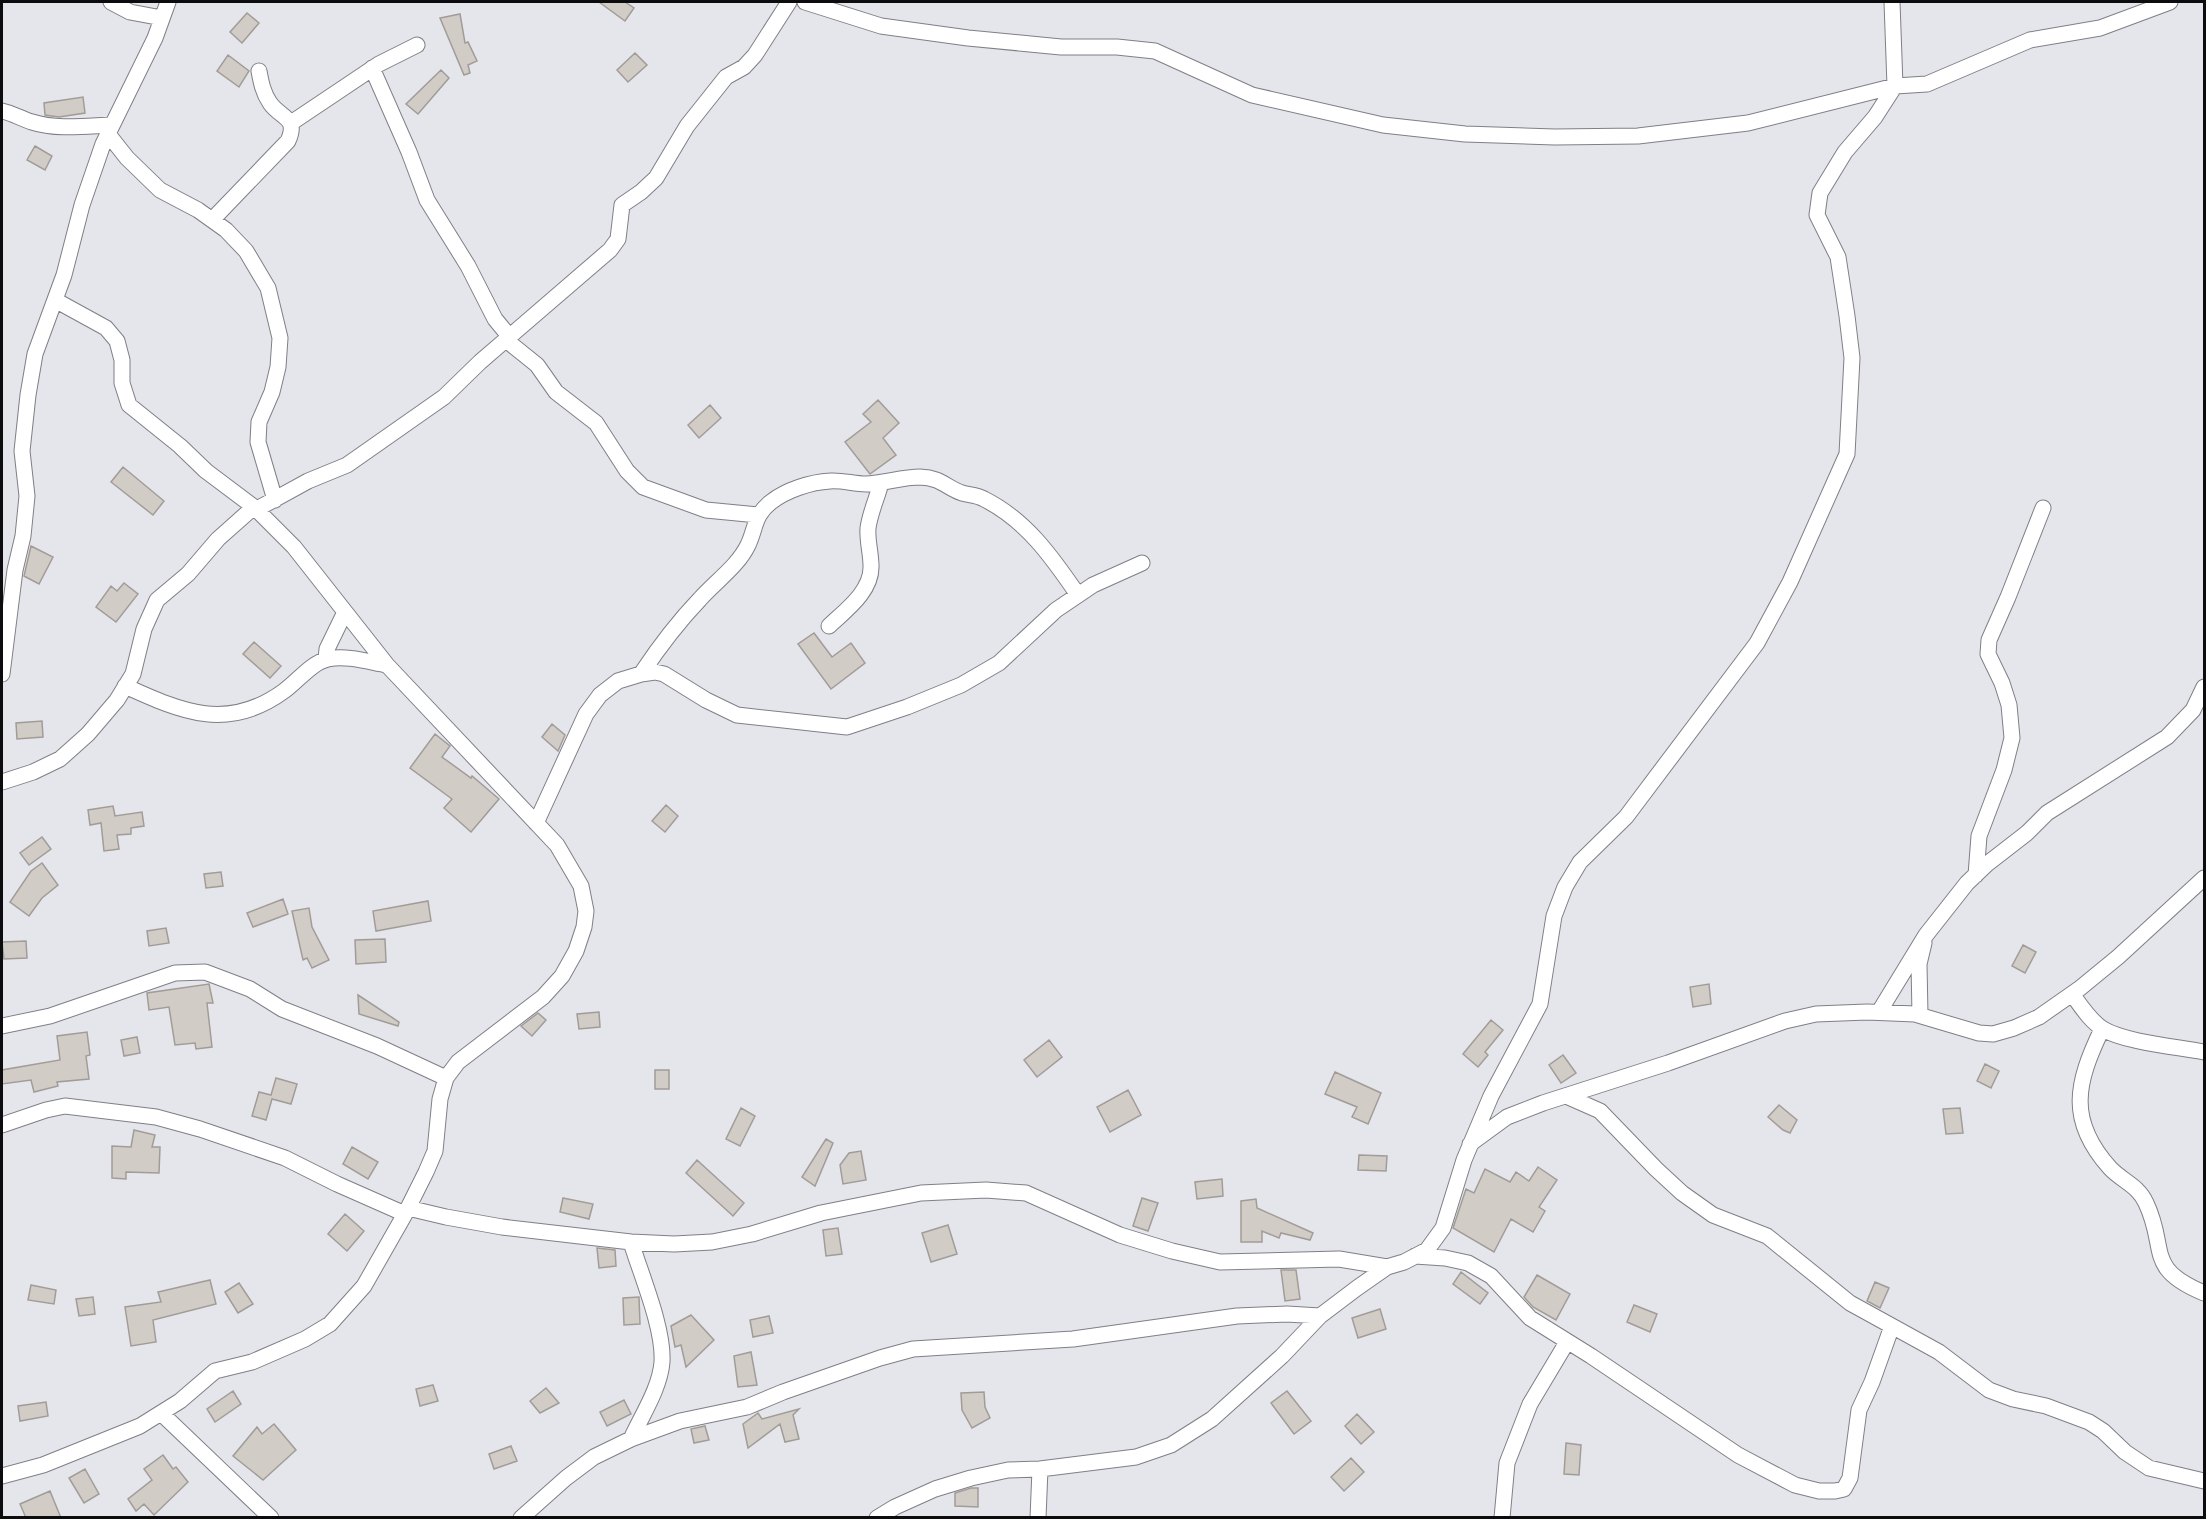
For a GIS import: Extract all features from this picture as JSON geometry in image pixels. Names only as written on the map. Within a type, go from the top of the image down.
[{"type":"street","points":[[111,2],[130,12],[162,18]]},
{"type":"street","points":[[2,674],[15,570],[23,536],[27,496],[22,451],[27,395],[35,354],[56,300],[82,205],[110,129],[155,38],[168,2]]},
{"type":"street","points":[[2,782],[33,772],[60,759],[88,734],[117,700],[132,675],[144,629],[157,600],[188,574],[218,539],[255,508],[275,500],[308,481],[347,465],[409,419],[444,397],[610,250],[618,240],[622,204],[641,192],[656,178],[687,126],[726,77],[744,67],[755,55],[789,2]]},
{"type":"street","points":[[805,2],[880,26],[1061,47],[1117,47],[1155,51],[1252,95],[1383,125],[1465,134],[1555,137],[1638,136],[1748,123],[1895,86],[1927,84],[2030,40],[2100,28],[2170,2]]},
{"type":"street","points":[[877,1518],[905,1502],[953,1484],[1008,1470],[1040,1469],[1136,1457],[1171,1445],[1212,1419],[1282,1356],[1320,1316],[1387,1267],[1427,1250],[1443,1228],[1470,1144],[1491,1096],[1540,1004],[1554,916],[1565,887],[1580,862],[1626,817],[1757,643],[1790,582],[1847,454],[1852,358],[1838,257],[1817,215],[1820,193],[1845,152],[1875,117],[1895,86],[1892,2]]},
{"type":"street","points":[[291,123],[372,68],[417,45]]},
{"type":"street","points":[[372,68],[410,152],[427,200],[468,266],[495,319],[508,338],[537,365],[556,392],[596,423],[627,471],[643,487],[706,510],[758,514]]},
{"type":"street","points":[[212,220],[288,141],[292,131],[291,123],[274,109],[268,100],[259,71]]},
{"type":"street","points":[[2,111],[34,123],[110,129]]},
{"type":"street","points":[[110,129],[127,158],[160,190],[226,230],[246,251],[268,288],[280,338],[278,367],[272,392],[259,422],[258,442],[275,500]]},
{"type":"street","points":[[2,1476],[74,1453],[141,1426],[180,1401],[215,1371],[252,1362],[305,1339],[330,1324],[364,1286],[407,1211],[435,1151],[440,1099],[446,1078],[458,1062],[543,997],[562,976],[576,951],[584,927],[586,911],[581,886],[557,845],[387,665],[294,547],[255,508],[206,471],[180,446],[129,405],[122,383],[122,360],[117,341],[106,328],[56,300]]},
{"type":"street","points":[[641,674],[661,644],[699,599],[731,568],[748,546],[758,514],[771,501],[813,483],[831,481],[865,484],[918,477],[942,481],[961,492],[982,498],[1004,511],[1029,531],[1078,595]]},
{"type":"street","points":[[829,626],[867,585],[871,574],[868,531],[880,483]]},
{"type":"street","points":[[1976,874],[1980,836],[2004,770],[2012,738],[2009,705],[2002,683],[1988,654],[1989,640],[2043,508]]},
{"type":"street","points":[[536,822],[586,714],[600,695],[618,681],[655,672],[664,674],[706,700],[737,715],[847,727],[908,707],[962,685],[999,663],[1056,610],[1078,595],[1093,585],[1142,563]]},
{"type":"street","points":[[326,659],[327,649],[345,612]]},
{"type":"street","points":[[125,686],[190,713],[232,714],[261,707],[326,659],[340,658],[387,665]]},
{"type":"street","points":[[1879,1012],[1925,937],[1976,874],[2047,813],[2167,737],[2193,710],[2205,687]]},
{"type":"street","points":[[1470,1144],[1507,1117],[1668,1064],[1785,1021],[1816,1014],[1879,1012],[1920,1015],[1979,1033],[1993,1034],[2039,1017],[2072,994],[2118,957],[2205,878]]},
{"type":"street","points":[[1920,1015],[1920,964],[1925,937]]},
{"type":"street","points":[[2,1026],[50,1016],[176,973],[205,972],[250,989],[291,1013],[376,1046],[446,1078]]},
{"type":"street","points":[[2072,994],[2102,1029],[2119,1037],[2205,1052]]},
{"type":"street","points":[[2102,1029],[2085,1067],[2081,1088],[2079,1109],[2084,1128],[2093,1146],[2112,1170],[2136,1187],[2146,1202],[2163,1264],[2174,1277],[2205,1293]]},
{"type":"street","points":[[1566,1096],[1600,1111],[1656,1169],[1713,1215],[1767,1236],[1850,1303],[1939,1352],[1989,1390],[2013,1399],[2046,1406],[2089,1422],[2103,1431],[2125,1452],[2149,1468],[2205,1481]]},
{"type":"street","points":[[2,1125],[65,1106],[156,1117],[200,1129],[285,1158],[337,1184],[407,1211],[502,1227],[631,1242],[674,1244],[712,1242],[752,1234],[821,1213],[921,1193],[986,1190],[1026,1193],[1120,1235],[1172,1251],[1220,1262],[1339,1259],[1387,1267]]},
{"type":"street","points":[[631,1242],[660,1336],[662,1363],[655,1389],[632,1439]]},
{"type":"street","points":[[1415,1256],[1445,1258],[1468,1263],[1491,1276],[1530,1318],[1738,1455],[1795,1485],[1819,1491],[1844,1489],[1850,1478],[1859,1410],[1872,1382],[1892,1326]]},
{"type":"street","points":[[521,1518],[566,1478],[594,1457],[632,1439],[680,1421],[723,1410],[747,1407],[880,1358],[913,1349],[1011,1341],[1073,1339],[1237,1316],[1287,1314],[1320,1316]]},
{"type":"street","points":[[1502,1518],[1507,1463],[1530,1404],[1567,1342]]},
{"type":"street","points":[[161,1413],[270,1518]]},
{"type":"street","points":[[1038,1518],[1040,1469]]},
{"type":"building","points":[[599,2],[625,2],[634,8],[625,21]]},
{"type":"building","points":[[247,13],[259,23],[242,43],[230,32]]},
{"type":"building","points":[[460,14],[465,43],[468,42],[477,61],[468,65],[470,73],[464,75],[440,18]]},
{"type":"building","points":[[635,53],[647,65],[628,82],[617,70]]},
{"type":"building","points":[[228,55],[249,71],[239,87],[217,71]]},
{"type":"building","points":[[441,70],[449,78],[418,114],[406,104]]},
{"type":"building","points":[[83,97],[85,113],[59,117],[45,115],[44,103]]},
{"type":"building","points":[[35,146],[52,156],[45,170],[27,160]]},
{"type":"building","points":[[878,400],[899,423],[883,438],[896,455],[870,474],[845,442],[871,422],[863,414]]},
{"type":"building","points":[[710,405],[721,418],[699,438],[688,425]]},
{"type":"building","points":[[123,467],[164,501],[153,515],[111,482]]},
{"type":"building","points":[[31,546],[53,557],[39,584],[24,576]]},
{"type":"building","points":[[124,583],[138,594],[116,622],[96,607],[111,586],[117,591]]},
{"type":"building","points":[[814,633],[832,657],[851,643],[865,663],[831,689],[798,644]]},
{"type":"building","points":[[254,642],[281,666],[270,678],[243,654]]},
{"type":"building","points":[[42,721],[43,737],[17,739],[16,723]]},
{"type":"building","points":[[552,724],[565,735],[558,751],[542,737]]},
{"type":"building","points":[[435,734],[450,746],[442,757],[471,778],[472,776],[499,799],[471,832],[444,808],[452,799],[410,768]]},
{"type":"building","points":[[666,805],[678,816],[665,832],[652,821]]},
{"type":"building","points":[[113,806],[115,816],[142,812],[144,826],[131,828],[131,834],[117,835],[119,849],[104,851],[101,823],[90,825],[88,810]]},
{"type":"building","points":[[42,837],[51,849],[29,865],[20,853]]},
{"type":"building","points":[[42,863],[58,885],[42,898],[29,916],[10,902],[31,871]]},
{"type":"building","points":[[221,872],[223,886],[206,888],[204,874]]},
{"type":"building","points":[[283,899],[288,914],[253,927],[247,913]]},
{"type":"building","points":[[428,901],[431,921],[376,931],[373,911]]},
{"type":"building","points":[[309,908],[312,927],[329,960],[312,968],[307,958],[303,960],[292,911]]},
{"type":"building","points":[[166,928],[169,943],[149,946],[147,931]]},
{"type":"building","points":[[385,939],[386,962],[356,964],[355,940]]},
{"type":"building","points":[[26,941],[27,958],[4,959],[2,942]]},
{"type":"building","points":[[2023,945],[2036,952],[2025,973],[2012,966]]},
{"type":"building","points":[[209,984],[213,1003],[207,1003],[212,1047],[196,1049],[195,1043],[175,1045],[169,1007],[149,1010],[147,993]]},
{"type":"building","points":[[1709,984],[1711,1004],[1693,1007],[1690,987]]},
{"type":"building","points":[[358,995],[399,1022],[398,1026],[359,1014]]},
{"type":"building","points":[[599,1012],[600,1027],[579,1029],[577,1014]]},
{"type":"building","points":[[538,1013],[546,1020],[532,1036],[521,1026]]},
{"type":"building","points":[[1491,1020],[1503,1030],[1485,1052],[1488,1055],[1478,1067],[1463,1054]]},
{"type":"building","points":[[87,1032],[90,1055],[86,1056],[89,1079],[57,1082],[58,1086],[34,1092],[31,1080],[2,1084],[2,1070],[60,1060],[57,1036]]},
{"type":"building","points":[[137,1037],[140,1053],[124,1056],[121,1040]]},
{"type":"building","points":[[1049,1040],[1062,1057],[1037,1077],[1024,1060]]},
{"type":"building","points":[[1563,1055],[1576,1073],[1561,1083],[1549,1065]]},
{"type":"building","points":[[1985,1064],[1999,1071],[1991,1088],[1977,1081]]},
{"type":"building","points":[[655,1070],[669,1070],[669,1089],[655,1089]]},
{"type":"building","points":[[1335,1072],[1381,1093],[1368,1124],[1352,1117],[1357,1107],[1325,1094]]},
{"type":"building","points":[[276,1078],[297,1084],[291,1104],[272,1099],[266,1120],[252,1116],[259,1092],[271,1095]]},
{"type":"building","points":[[1128,1090],[1141,1115],[1110,1132],[1097,1107]]},
{"type":"building","points":[[1779,1105],[1797,1120],[1790,1133],[1768,1117]]},
{"type":"building","points":[[741,1108],[755,1116],[740,1146],[726,1139]]},
{"type":"building","points":[[1960,1108],[1963,1133],[1946,1134],[1943,1109]]},
{"type":"building","points":[[134,1130],[155,1135],[152,1147],[160,1147],[159,1173],[126,1172],[126,1179],[112,1178],[112,1146],[131,1147]]},
{"type":"building","points":[[826,1139],[833,1143],[815,1186],[802,1177]]},
{"type":"building","points":[[352,1147],[378,1162],[368,1179],[343,1164]]},
{"type":"building","points":[[861,1151],[866,1180],[843,1184],[840,1165],[849,1153]]},
{"type":"building","points":[[1359,1155],[1387,1156],[1386,1171],[1358,1170]]},
{"type":"building","points":[[697,1160],[744,1203],[733,1216],[686,1173]]},
{"type":"building","points":[[1538,1167],[1557,1180],[1539,1207],[1545,1211],[1533,1232],[1511,1219],[1494,1252],[1453,1228],[1466,1189],[1474,1193],[1485,1169],[1510,1182],[1516,1172],[1529,1181]]},
{"type":"building","points":[[1222,1179],[1223,1196],[1197,1199],[1195,1182]]},
{"type":"building","points":[[563,1198],[593,1204],[589,1219],[560,1212]]},
{"type":"building","points":[[1142,1198],[1158,1203],[1148,1231],[1133,1226]]},
{"type":"building","points":[[1256,1199],[1257,1208],[1313,1233],[1310,1240],[1281,1233],[1279,1238],[1262,1231],[1262,1242],[1241,1242],[1241,1201]]},
{"type":"building","points":[[345,1214],[364,1231],[347,1251],[328,1234]]},
{"type":"building","points":[[948,1225],[957,1254],[931,1262],[922,1233]]},
{"type":"building","points":[[838,1228],[842,1254],[826,1256],[823,1230]]},
{"type":"building","points":[[597,1248],[615,1250],[616,1266],[599,1268]]},
{"type":"building","points":[[1281,1270],[1296,1270],[1300,1299],[1285,1301]]},
{"type":"building","points":[[1461,1272],[1488,1293],[1480,1304],[1453,1284]]},
{"type":"building","points":[[1537,1275],[1570,1294],[1556,1320],[1533,1307],[1524,1297]]},
{"type":"building","points":[[210,1280],[216,1304],[153,1320],[156,1342],[131,1346],[125,1307],[161,1302],[158,1292]]},
{"type":"building","points":[[1875,1282],[1889,1288],[1880,1308],[1867,1301]]},
{"type":"building","points":[[239,1283],[253,1304],[238,1313],[225,1292]]},
{"type":"building","points":[[31,1285],[56,1290],[54,1304],[28,1300]]},
{"type":"building","points":[[93,1297],[95,1314],[79,1316],[76,1299]]},
{"type":"building","points":[[639,1297],[640,1324],[624,1325],[623,1298]]},
{"type":"building","points":[[1634,1305],[1657,1314],[1650,1332],[1627,1322]]},
{"type":"building","points":[[1380,1309],[1386,1329],[1358,1338],[1352,1318]]},
{"type":"building","points":[[691,1315],[714,1340],[686,1367],[681,1345],[675,1347],[671,1326]]},
{"type":"building","points":[[769,1316],[773,1333],[753,1337],[750,1320]]},
{"type":"building","points":[[751,1352],[757,1385],[738,1387],[734,1356]]},
{"type":"building","points":[[433,1385],[438,1401],[420,1406],[416,1389]]},
{"type":"building","points":[[546,1388],[559,1403],[540,1413],[530,1401]]},
{"type":"building","points":[[233,1391],[241,1404],[215,1422],[207,1409]]},
{"type":"building","points":[[1287,1391],[1311,1421],[1294,1434],[1271,1403]]},
{"type":"building","points":[[984,1392],[985,1407],[990,1418],[972,1428],[962,1410],[961,1393]]},
{"type":"building","points":[[624,1400],[631,1414],[607,1426],[600,1412]]},
{"type":"building","points":[[46,1402],[48,1416],[20,1421],[18,1406]]},
{"type":"building","points":[[799,1409],[793,1415],[799,1439],[785,1442],[780,1424],[748,1448],[743,1424],[758,1413],[762,1419]]},
{"type":"building","points":[[1357,1414],[1374,1432],[1361,1444],[1345,1426]]},
{"type":"building","points":[[274,1424],[296,1450],[263,1480],[233,1456],[257,1427],[262,1434]]},
{"type":"building","points":[[705,1426],[709,1440],[694,1443],[691,1429]]},
{"type":"building","points":[[1566,1443],[1581,1445],[1579,1475],[1564,1474]]},
{"type":"building","points":[[511,1446],[517,1461],[494,1469],[489,1454]]},
{"type":"building","points":[[163,1455],[173,1469],[176,1467],[188,1482],[154,1515],[144,1504],[136,1511],[128,1499],[152,1480],[144,1469]]},
{"type":"building","points":[[1351,1458],[1364,1472],[1344,1491],[1331,1477]]},
{"type":"building","points":[[85,1469],[99,1494],[84,1503],[69,1478]]},
{"type":"building","points":[[978,1488],[978,1507],[955,1506],[955,1493]]},
{"type":"building","points":[[50,1491],[61,1518],[26,1518],[20,1504]]}]
